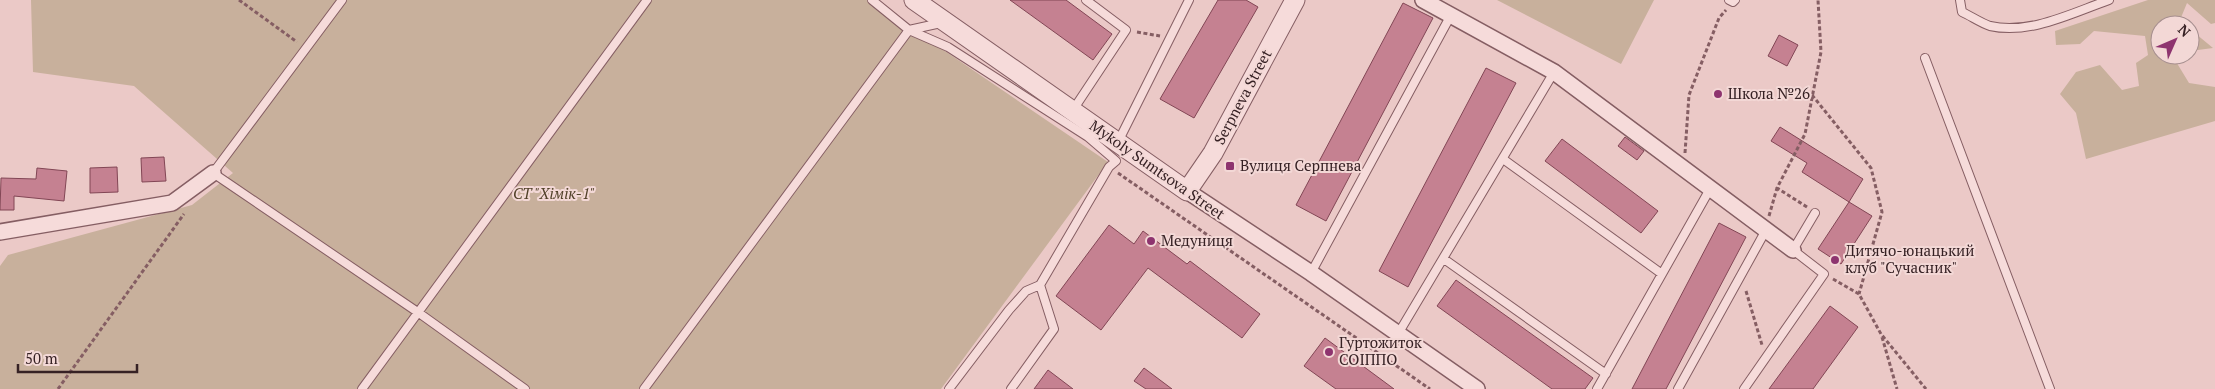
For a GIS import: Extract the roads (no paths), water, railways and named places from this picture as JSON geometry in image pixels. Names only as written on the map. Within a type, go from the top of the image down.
[{"type":"street","name":"Serpneva Street","points":[[1187,191],[1213,153],[1295,0]]},
{"type":"street","points":[[1423,0],[1554,72],[1793,250]]},
{"type":"street","name":"Mykoly Sumtsova Street","points":[[918,1],[945,23],[1072,112],[1120,152],[1187,191],[1311,273],[1477,389]]},
{"type":"street","points":[[0,232],[172,203],[213,174]]},
{"type":"lane","points":[[342,0],[213,174],[419,313],[525,389]]},
{"type":"lane","points":[[362,389],[647,0]]},
{"type":"lane","points":[[872,0],[910,30],[948,47],[1088,137],[1120,152]]},
{"type":"lane","points":[[1072,112],[1126,30],[1086,0]]},
{"type":"lane","points":[[948,389],[1009,310],[1026,291],[1040,285],[1109,167],[1120,152],[1189,0]]},
{"type":"lane","points":[[1960,0],[1962,12],[1988,26],[2013,29],[2035,25],[2109,0]]},
{"type":"lane","points":[[1311,273],[1451,16]]},
{"type":"lane","points":[[644,389],[910,30],[945,23]]},
{"type":"lane","points":[[1925,58],[2050,389]]},
{"type":"lane","points":[[1398,334],[1554,72]]},
{"type":"lane","points":[[1503,159],[1662,274]]},
{"type":"lane","points":[[1597,389],[1710,189]]},
{"type":"lane","points":[[1744,389],[1824,274],[1793,250],[1815,213]]},
{"type":"lane","points":[[1678,389],[1766,230]]},
{"type":"lane","points":[[1444,259],[1606,374]]},
{"type":"lane","points":[[1011,389],[1054,329],[1040,285]]},
{"type":"place","name":"Школа №26","points":[[1718,94]]},
{"type":"place","name":"Вулиця Серпнева","points":[[1230,166]]},
{"type":"place","name":"Медуниця","points":[[1151,241]]},
{"type":"place","name":"Дитячо-юнацький клуб \"Сучасник\"","points":[[1835,260]]},
{"type":"place","name":"Гуртожиток СОІППО","points":[[1329,352]]},
{"type":"park label","name":"СТ \"Хімік-1\"","points":[[554,194]]}]
